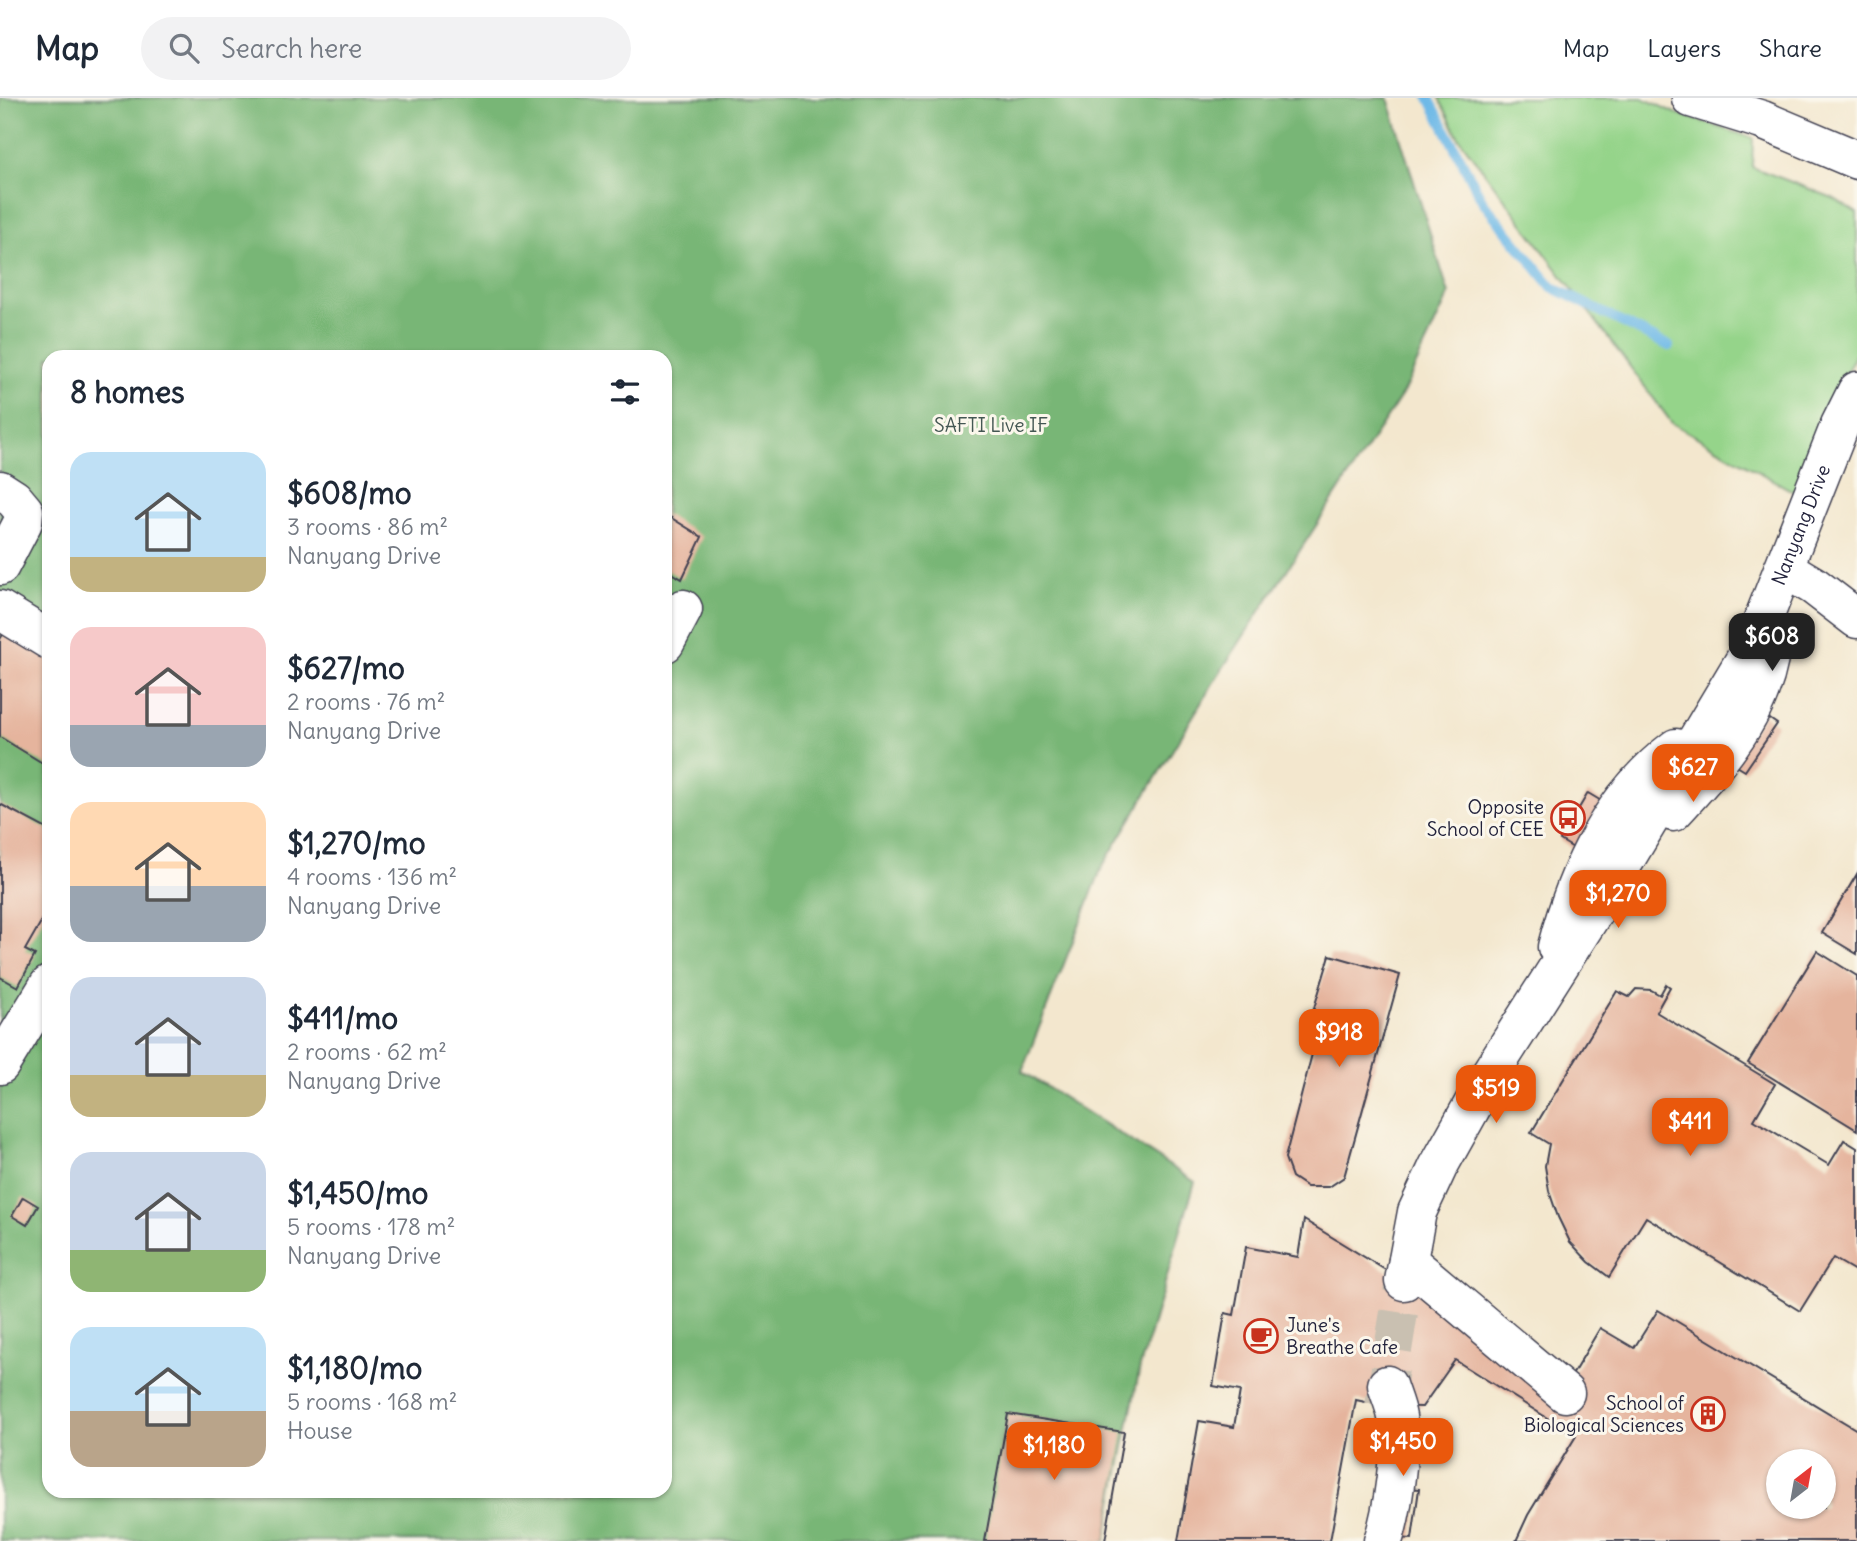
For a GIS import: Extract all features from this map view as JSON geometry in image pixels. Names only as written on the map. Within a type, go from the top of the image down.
[{"type":"street","points":[[1691,98],[1762,120],[1857,160]]},
{"type":"street","name":"Nanyang Drive","points":[[1565,1393],[1406,1271],[1417,1212],[1438,1167],[1490,1074],[1752,648],[1840,425],[1857,391]]},
{"type":"street","points":[[0,490],[24,510],[23,522],[0,566]]},
{"type":"street","points":[[1630,850],[1665,822],[1718,762],[1754,707],[1771,653],[1780,578],[1814,586],[1857,619]]},
{"type":"street","points":[[672,630],[684,609]]},
{"type":"street","points":[[0,610],[42,636]]},
{"type":"street","points":[[1552,977],[1569,902],[1591,849],[1618,806],[1651,769],[1704,726]]},
{"type":"street","points":[[0,1065],[42,996]]},
{"type":"street","points":[[1363,1541],[1385,1395],[1397,1417],[1397,1455],[1383,1541]]},
{"type":"green space","name":"SAFTI Live IF","points":[[0,98],[1388,98],[1449,294],[1403,393],[1215,680],[1102,867],[1022,1071],[1195,1182],[1140,1367],[1105,1541],[0,1541]]},
{"type":"green space","points":[[1439,98],[1643,98],[1675,113],[1753,138],[1752,167],[1833,198],[1857,213],[1857,352],[1833,399],[1796,493],[1672,423],[1459,138]]},
{"type":"building","points":[[672,518],[702,537],[682,579],[672,573]]},
{"type":"building","points":[[6,630],[42,652],[42,763],[0,737],[0,639]]},
{"type":"building","points":[[1764,715],[1777,724],[1745,771],[1732,763]]},
{"type":"building","points":[[1588,793],[1603,802],[1575,849],[1560,840]]},
{"type":"building","points":[[0,804],[42,826],[42,920],[25,950],[35,955],[18,987],[0,977]]},
{"type":"building","points":[[1857,874],[1857,954],[1822,933]]},
{"type":"building","points":[[1817,951],[1857,976],[1857,1130],[1748,1063]]},
{"type":"building","points":[[1330,955],[1400,975],[1344,1177],[1329,1187],[1307,1187],[1292,1177],[1285,1158],[1318,1031],[1308,1028]]},
{"type":"building","points":[[1666,984],[1670,987],[1656,1012],[1775,1084],[1754,1120],[1829,1165],[1844,1140],[1857,1148],[1857,1272],[1833,1258],[1800,1311],[1646,1217],[1609,1277],[1589,1262],[1570,1242],[1558,1217],[1549,1191],[1545,1166],[1549,1144],[1531,1133],[1617,991],[1629,997],[1636,989],[1651,990],[1660,995]]},
{"type":"building","points":[[23,1197],[38,1206],[27,1225],[12,1216]]},
{"type":"building","points":[[1304,1220],[1568,1382],[1600,1328],[1634,1348],[1658,1310],[1857,1430],[1857,1541],[1516,1541],[1528,1515],[1576,1436],[1455,1360],[1422,1407],[1384,1406],[1356,1400],[1330,1541],[1178,1541],[1199,1421],[1234,1427],[1240,1391],[1213,1386],[1225,1313],[1234,1315],[1246,1247],[1298,1257]]},
{"type":"building","points":[[1008,1414],[1124,1432],[1105,1541],[985,1541]]},
{"type":"building","points":[[1405,1488],[1419,1489],[1412,1539],[1398,1538]]},
{"type":"waterway","points":[[1429,98],[1483,202],[1552,287],[1669,346]]},
{"type":"tunnel","points":[[1384,1406],[1404,1281]]},
{"type":"place","name":"Opposite School of CEE","points":[[1568,818]]},
{"type":"place","name":"June's Breathe Cafe","points":[[1261,1336]]},
{"type":"place","name":"School of Biological Sciences","points":[[1708,1414]]}]
